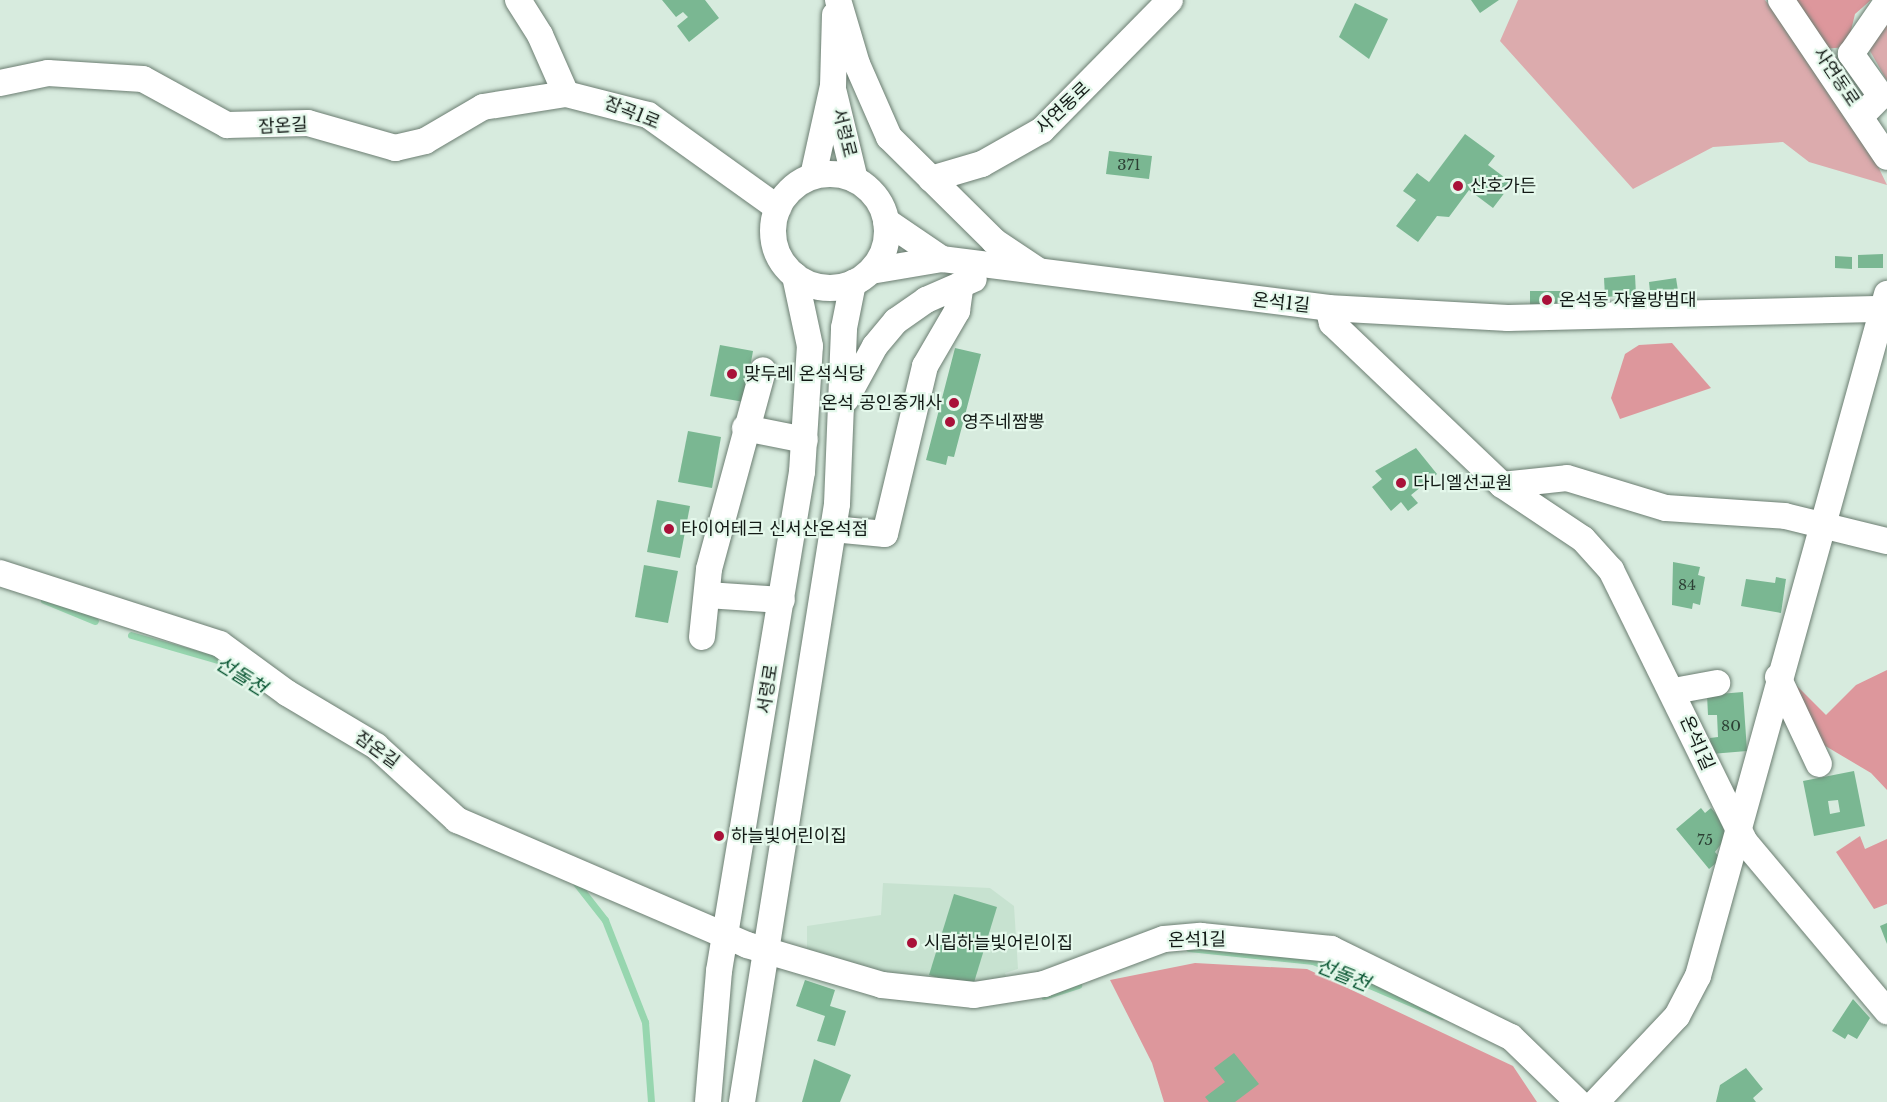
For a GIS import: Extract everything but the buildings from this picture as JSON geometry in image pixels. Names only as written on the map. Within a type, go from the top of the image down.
[{"type":"street","points":[[518,0],[540,35],[566,94]]},
{"type":"street","points":[[837,0],[884,129],[1006,251],[1056,277]]},
{"type":"street","name":"서령로","points":[[708,1102],[712,1041],[790,807],[833,529],[844,328],[862,277],[883,253],[886,222],[877,198],[855,180],[813,176],[833,86],[837,0]]},
{"type":"street","name":"사연동로","points":[[931,178],[982,164],[1042,130],[1170,0]]},
{"type":"street","name":"사연동로","points":[[1781,0],[1862,115],[1887,157]]},
{"type":"street","points":[[1862,115],[1881,96],[1851,54],[1887,2]]},
{"type":"street","name":"잠온길","points":[[0,83],[48,73],[143,79],[227,125],[308,123],[395,148],[425,141],[483,107],[566,94]]},
{"type":"street","name":"서령로","points":[[833,86],[855,180]]},
{"type":"street","name":"잠곡1로","points":[[566,94],[648,115],[778,208]]},
{"type":"street","points":[[778,208],[793,188],[813,176]]},
{"type":"street","name":"서령로","points":[[742,1102],[748,1044],[746,944],[749,802],[805,440],[809,334],[795,276],[776,250],[778,208]]},
{"type":"street","points":[[886,222],[942,259]]},
{"type":"street","points":[[795,276],[826,288],[862,277],[942,259]]},
{"type":"street","name":"온석1길","points":[[942,259],[997,270],[1328,308],[1332,323],[1502,485],[1568,527],[1600,558],[1622,586],[1674,691],[1737,828],[1758,860],[1887,1011]]},
{"type":"street","points":[[841,412],[886,332],[926,300],[997,270]]},
{"type":"street","points":[[833,529],[885,534],[925,366],[957,311],[961,284]]},
{"type":"street","points":[[1328,308],[1508,318],[1885,304],[1820,522],[1687,1002],[1596,1102]]},
{"type":"street","points":[[702,637],[706,595],[745,428],[763,370]]},
{"type":"street","points":[[745,428],[805,440]]},
{"type":"street","points":[[1502,485],[1567,478],[1666,508],[1820,522],[1887,541]]},
{"type":"street","name":"잠온길","points":[[0,573],[220,644],[287,693],[376,746],[457,820],[746,944]]},
{"type":"street","points":[[706,595],[782,600]]},
{"type":"street","points":[[1778,677],[1819,764]]},
{"type":"street","points":[[1674,691],[1717,683]]},
{"type":"street","points":[[749,802],[790,807]]},
{"type":"street","name":"온석1길","points":[[746,944],[903,990],[974,995],[1044,984],[1164,939],[1201,936],[1331,949],[1511,1036],[1578,1102]]},
{"type":"street","points":[[712,1041],[748,1044]]},
{"type":"shaded area","points":[[1518,0],[1765,0],[1847,102],[1887,185],[1809,162],[1783,142],[1713,147],[1633,189],[1500,41]]},
{"type":"shaded area","points":[[1794,0],[1871,0],[1855,14],[1847,47],[1823,49]]},
{"type":"shaded area","points":[[1887,21],[1887,81],[1865,42]]},
{"type":"shaded area","points":[[1672,343],[1711,388],[1620,419],[1611,398],[1625,354],[1639,345]]},
{"type":"shaded area","points":[[1887,670],[1887,790],[1871,773],[1817,741],[1796,685],[1826,715],[1856,685]]},
{"type":"shaded area","points":[[1860,836],[1865,849],[1887,839],[1887,904],[1874,909],[1836,852]]},
{"type":"shaded area","name":"시립하늘빛어린이집","points":[[883,883],[990,888],[1014,906],[1018,969],[1005,973],[1008,982],[960,993],[807,961],[807,926],[881,915]]},
{"type":"shaded area","points":[[1195,963],[1307,969],[1513,1066],[1537,1102],[1164,1102],[1152,1063],[1110,980]]},
{"type":"waterway","name":"선돌천","points":[[44,600],[95,621]]},
{"type":"waterway","name":"선돌천","points":[[131,635],[225,662]]},
{"type":"waterway","points":[[576,883],[605,920],[645,1022],[651,1102]]},
{"type":"waterway","name":"선돌천","points":[[1189,948],[1313,961],[1442,1016]]},
{"type":"waterway","name":"선돌천","points":[[1044,996],[1078,985]]},
{"type":"place","name":"산호가든","points":[[1458,186]]},
{"type":"place","name":"온석동 자율방범대","points":[[1547,300]]},
{"type":"place","name":"맞두레 온석식당","points":[[732,374]]},
{"type":"place","name":"온석 공인중개사","points":[[954,403]]},
{"type":"place","name":"영주네짬뽕","points":[[950,422]]},
{"type":"place","name":"다니엘선교원","points":[[1401,483]]},
{"type":"place","name":"타이어테크 신서산온석점","points":[[669,529]]},
{"type":"place","name":"하늘빛어린이집","points":[[719,836]]},
{"type":"place","name":"시립하늘빛어린이집","points":[[912,943]]}]
